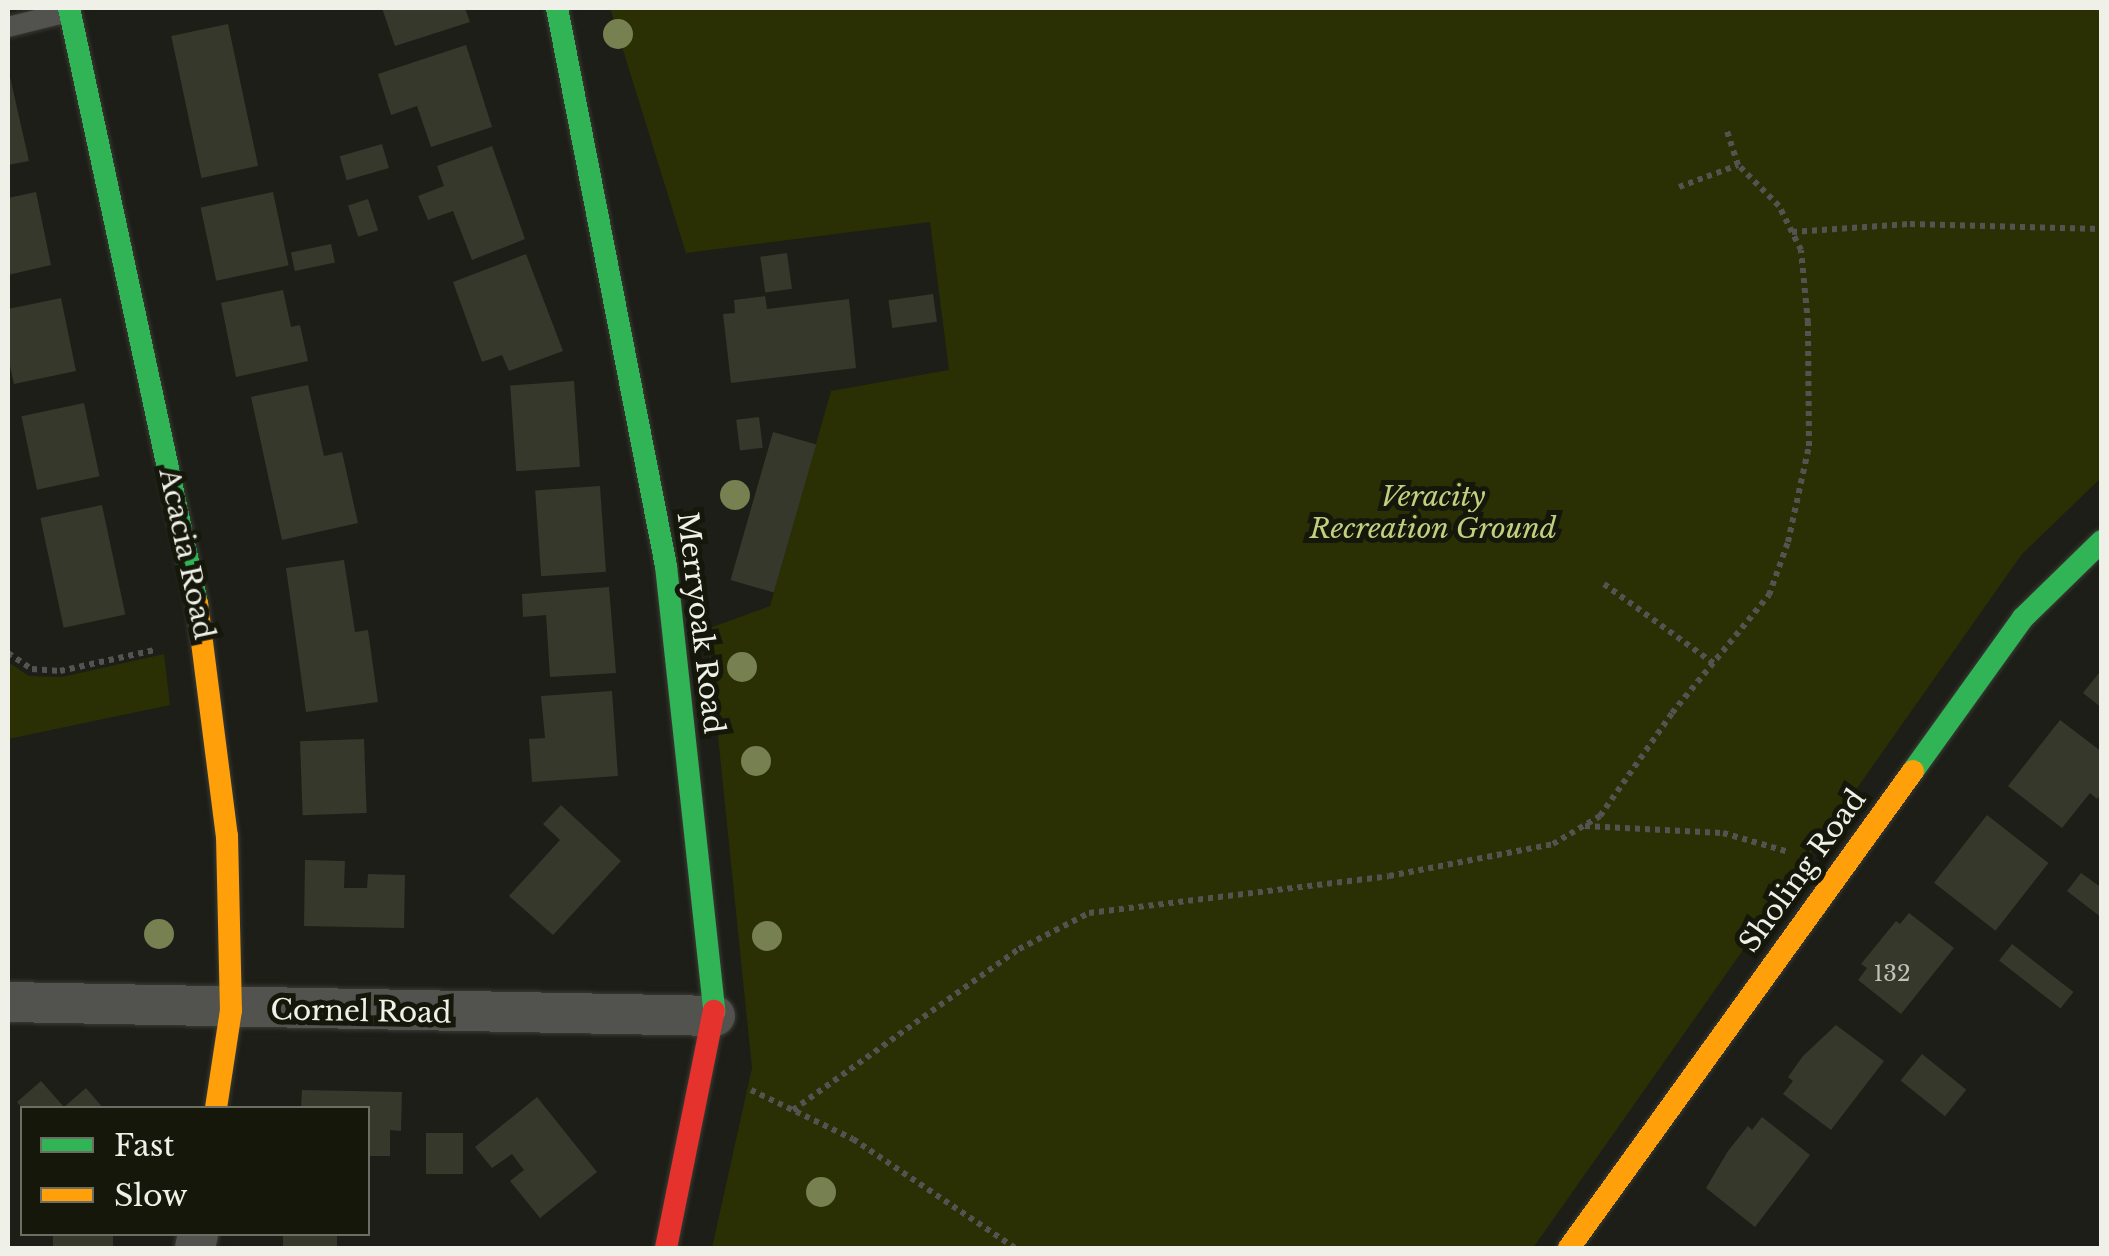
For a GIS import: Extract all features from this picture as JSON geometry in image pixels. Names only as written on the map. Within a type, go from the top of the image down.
[{"type":"street","name":"Merryoak Road","points":[[558,8],[666,566],[714,1016],[666,1248]]},
{"type":"street","name":"Acacia Road","points":[[70,10],[205,639],[227,820],[231,1010],[216,1106]]},
{"type":"street","name":"Sholing Road","points":[[1568,1248],[2023,618],[2102,541]]},
{"type":"street","name":"Cornel Road","points":[[8,1002],[231,1010],[714,1016]]},
{"type":"lane","points":[[8,27],[70,10]]},
{"type":"path","points":[[793,1110],[1019,949],[1090,913],[1389,876],[1553,844],[1600,816],[1713,662],[1769,595],[1788,542],[1809,446],[1808,323],[1801,250],[1780,206],[1738,165],[1726,128]]},
{"type":"path","points":[[1679,187],[1738,165]]},
{"type":"path","points":[[1792,232],[1910,224],[2102,229]]},
{"type":"path","points":[[1604,584],[1713,662]]},
{"type":"path","points":[[8,653],[32,669],[60,671],[205,639]]},
{"type":"path","points":[[1584,826],[1723,833],[1841,870]]},
{"type":"path","points":[[704,1068],[853,1139],[1015,1248]]},
{"type":"green space","name":"Veracity Recreation Ground","points":[[610,8],[2101,8],[2101,478],[2022,554],[1533,1248],[712,1248],[752,1068],[707,629],[770,606],[831,391],[949,370],[930,222],[686,253]]},
{"type":"green space","points":[[164,654],[170,705],[8,739],[8,662],[29,676],[62,677]]},
{"type":"building","points":[[382,8],[465,8],[470,22],[395,46]]},
{"type":"building","points":[[228,24],[258,166],[201,178],[171,36]]},
{"type":"building","points":[[466,45],[492,127],[431,147],[417,106],[391,115],[378,74]]},
{"type":"building","points":[[8,68],[29,161],[8,165]]},
{"type":"building","points":[[382,144],[389,168],[347,180],[340,156]]},
{"type":"building","points":[[492,146],[525,239],[472,260],[453,211],[428,220],[418,196],[444,186],[437,166]]},
{"type":"building","points":[[36,192],[51,265],[8,275],[8,198]]},
{"type":"building","points":[[273,192],[289,265],[216,281],[201,207]]},
{"type":"building","points":[[368,199],[378,230],[358,237],[348,205]]},
{"type":"building","points":[[331,244],[335,263],[295,271],[291,253]]},
{"type":"building","points":[[787,253],[792,289],[765,292],[760,257]]},
{"type":"building","points":[[526,254],[563,351],[509,371],[502,355],[482,362],[453,282]]},
{"type":"building","points":[[283,290],[291,327],[300,325],[308,361],[236,377],[221,303]]},
{"type":"building","points":[[933,294],[937,322],[892,328],[888,300]]},
{"type":"building","points":[[765,296],[767,309],[849,299],[856,368],[731,383],[723,314],[735,313],[734,300]]},
{"type":"building","points":[[61,298],[76,371],[14,384],[8,357],[8,309]]},
{"type":"building","points":[[574,381],[580,467],[516,471],[510,385]]},
{"type":"building","points":[[308,385],[324,456],[342,452],[358,523],[282,540],[251,397]]},
{"type":"building","points":[[84,403],[100,476],[37,490],[21,416]]},
{"type":"building","points":[[759,417],[763,448],[740,451],[736,420]]},
{"type":"building","points":[[773,432],[816,444],[774,592],[731,580]]},
{"type":"building","points":[[600,486],[606,572],[541,576],[535,491]]},
{"type":"building","points":[[102,505],[125,615],[64,628],[40,518]]},
{"type":"building","points":[[344,560],[355,632],[368,630],[378,702],[306,712],[286,568]]},
{"type":"building","points":[[609,587],[616,673],[550,677],[546,615],[523,617],[522,594]]},
{"type":"building","points":[[2102,669],[2102,708],[2083,693]]},
{"type":"building","points":[[612,691],[618,776],[532,782],[529,739],[545,738],[541,696]]},
{"type":"building","points":[[2060,720],[2102,752],[2102,793],[2097,799],[2090,793],[2062,828],[2008,786]]},
{"type":"building","points":[[364,739],[367,813],[303,815],[300,741]]},
{"type":"building","points":[[561,805],[621,861],[553,935],[509,896],[560,840],[543,824]]},
{"type":"building","points":[[1987,815],[2048,863],[1996,931],[1934,883]]},
{"type":"building","points":[[305,860],[345,861],[344,888],[367,888],[368,874],[405,875],[404,928],[304,926]]},
{"type":"building","points":[[2081,873],[2102,888],[2102,918],[2067,891]]},
{"type":"building","points":[[1909,913],[1954,948],[1901,1014],[1858,980],[1867,968],[1861,964],[1896,921],[1900,924]]},
{"type":"building","points":[[2012,944],[2073,992],[2061,1009],[1999,961]]},
{"type":"building","points":[[1836,1025],[1884,1061],[1831,1130],[1783,1094],[1793,1081],[1788,1077],[1803,1056]]},
{"type":"building","points":[[1922,1054],[1966,1090],[1945,1116],[1901,1080]]},
{"type":"building","points":[[41,1081],[63,1106],[20,1106],[17,1102]]},
{"type":"building","points":[[86,1088],[101,1106],[65,1106]]},
{"type":"building","points":[[302,1090],[402,1092],[401,1131],[390,1130],[390,1156],[370,1156],[370,1106],[301,1106]]},
{"type":"building","points":[[537,1097],[597,1172],[540,1218],[510,1181],[524,1170],[512,1154],[492,1168],[475,1147]]},
{"type":"building","points":[[1762,1117],[1810,1155],[1755,1227],[1706,1188],[1728,1151],[1748,1126],[1752,1130]]},
{"type":"building","points":[[426,1133],[463,1133],[463,1174],[426,1174]]},
{"type":"building","points":[[53,1236],[113,1236],[113,1248],[53,1248]]},
{"type":"building","points":[[283,1236],[337,1236],[337,1248],[283,1248]]},
{"type":"traffic: fast","points":[[69,8],[197,603]]},
{"type":"traffic: fast","points":[[557,8],[666,566],[714,1011]]},
{"type":"traffic: fast","points":[[1913,771],[2023,618],[2102,541]]},
{"type":"traffic: slow","points":[[197,603],[227,836],[231,1010],[216,1106]]},
{"type":"traffic: slow","points":[[1569,1248],[1913,771]]},
{"type":"traffic: jam","points":[[666,1248],[714,1011]]}]
